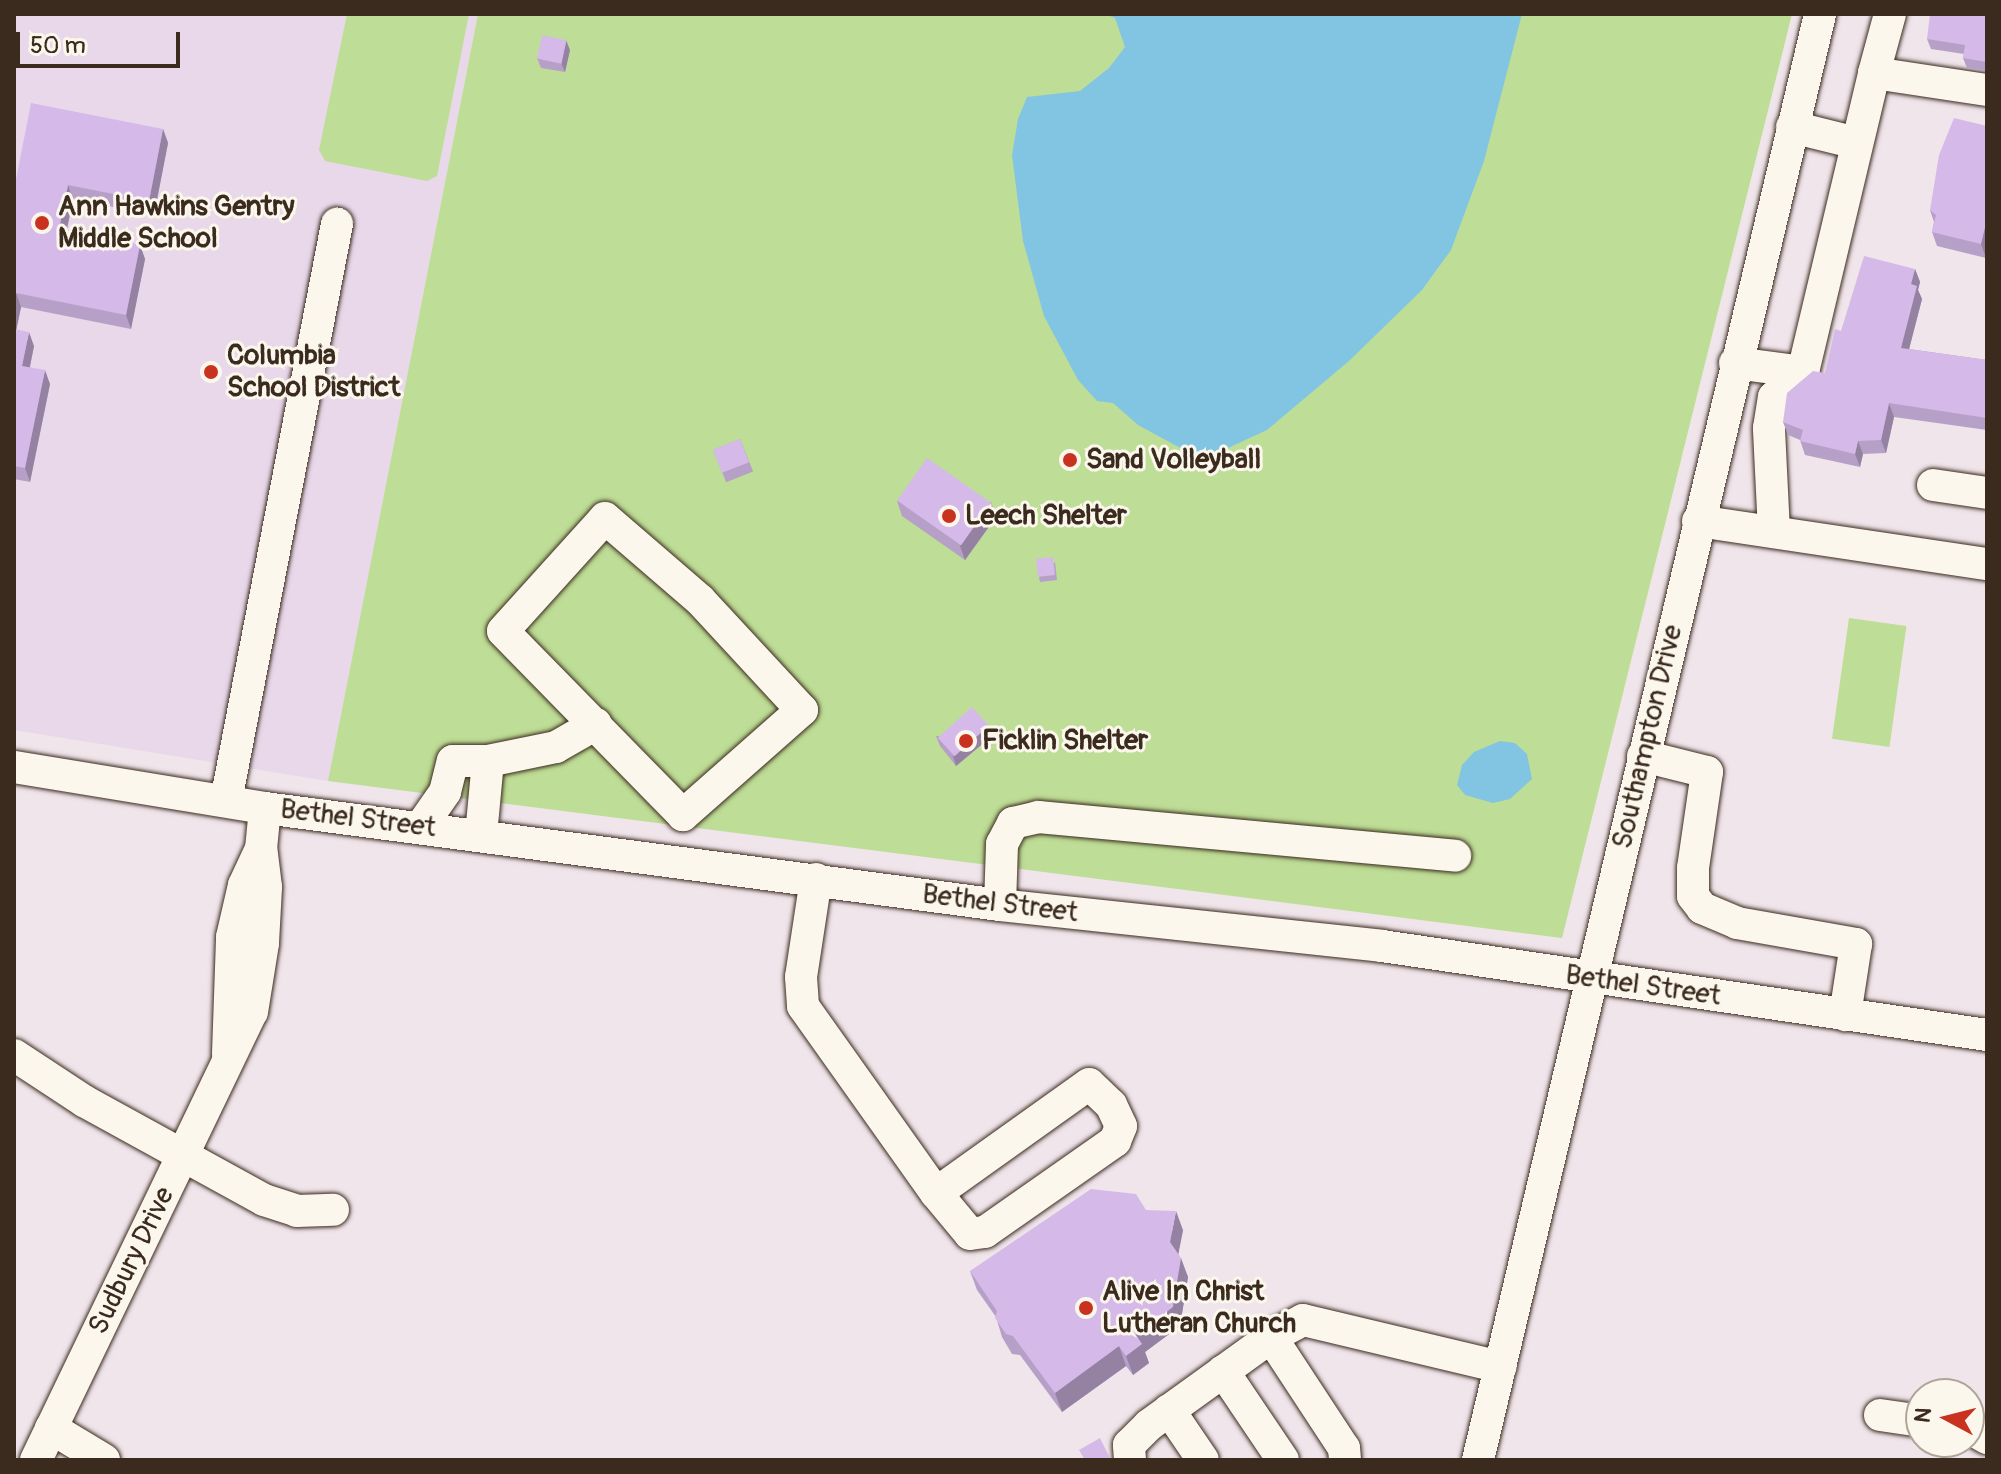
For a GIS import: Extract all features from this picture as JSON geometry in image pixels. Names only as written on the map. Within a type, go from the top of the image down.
[{"type":"street","name":"Southampton Drive","points":[[1478,1460],[1820,14]]},
{"type":"street","points":[[1774,532],[1769,428],[1774,397],[1803,372],[1856,143],[1890,14]]},
{"type":"street","points":[[1874,73],[1987,90]]},
{"type":"street","points":[[1792,127],[1856,143]]},
{"type":"street","points":[[226,801],[337,224]]},
{"type":"street","points":[[1735,363],[1803,372]]},
{"type":"street","points":[[1933,485],[1987,493]]},
{"type":"street","points":[[605,518],[700,600],[802,710],[683,815],[596,724],[503,631],[605,518]]},
{"type":"street","points":[[1698,521],[1987,564]]},
{"type":"street","points":[[420,828],[445,792],[453,761],[488,761],[556,747],[596,724]]},
{"type":"street","points":[[1643,756],[1707,772],[1693,868],[1693,896],[1702,908],[1737,923],[1856,944],[1845,1015]]},
{"type":"street","points":[[481,835],[488,761]]},
{"type":"street","name":"Bethel Street","points":[[14,767],[265,808],[1000,905],[1382,946],[1591,980],[1987,1035]]},
{"type":"street","name":"Sudbury Drive","points":[[36,1460],[252,1012],[260,972],[266,887],[261,849],[265,808]]},
{"type":"street","points":[[1000,905],[1002,844],[1013,823],[1038,817],[1455,856]]},
{"type":"street","points":[[816,879],[801,977],[803,1006],[936,1193],[970,1234],[985,1232],[1115,1141],[1121,1126],[1111,1105],[1089,1084],[936,1193]]},
{"type":"street","points":[[14,1055],[182,1158],[264,1200],[297,1211],[333,1210]]},
{"type":"street","points":[[1130,1460],[1129,1445],[1169,1410],[1271,1337],[1303,1320],[1500,1367]]},
{"type":"street","points":[[1271,1337],[1344,1448],[1345,1460]]},
{"type":"street","points":[[1223,1371],[1283,1460]]},
{"type":"street","points":[[1169,1410],[1203,1460]]},
{"type":"street","points":[[1880,1415],[1905,1419]]},
{"type":"street","points":[[51,1428],[104,1460]]},
{"type":"shaded area","name":"Columbia School District","points":[[14,14],[478,14],[328,781],[14,730]]},
{"type":"green space","points":[[347,14],[469,14],[437,176],[427,181],[325,161],[319,150]]},
{"type":"green space","points":[[478,14],[1792,14],[1562,938],[328,781]]},
{"type":"green space","points":[[1849,618],[1906,626],[1889,747],[1832,739]]},
{"type":"water","points":[[1105,14],[1522,14],[1484,161],[1451,250],[1422,290],[1349,361],[1267,430],[1213,455],[1184,450],[1138,425],[1113,403],[1097,401],[1078,380],[1044,316],[1023,241],[1012,155],[1018,119],[1027,97],[1080,91],[1109,68],[1125,47],[1115,18]]},
{"type":"water","points":[[1500,741],[1515,743],[1527,754],[1532,779],[1510,799],[1493,803],[1465,795],[1457,785],[1462,765],[1474,752]]},
{"type":"building","points":[[1930,14],[1987,14],[1987,62],[1963,58],[1965,45],[1927,39]]},
{"type":"building","points":[[542,35],[566,40],[561,64],[537,58]]},
{"type":"building","name":"Ann Hawkins Gentry Middle School","points":[[31,103],[163,129],[149,201],[68,185],[59,229],[140,245],[126,315],[16,293],[14,303],[14,190]]},
{"type":"building","points":[[1954,118],[1987,126],[1987,227],[1981,244],[1932,232],[1936,215],[1930,210],[1939,155]]},
{"type":"building","points":[[1864,256],[1915,269],[1911,284],[1917,286],[1901,348],[1987,360],[1987,418],[1889,403],[1881,440],[1858,441],[1855,454],[1800,441],[1803,430],[1783,422],[1787,393],[1813,371],[1825,373],[1835,329],[1841,331]]},
{"type":"building","points":[[14,329],[29,332],[22,366],[45,370],[25,468],[14,466]]},
{"type":"building","points":[[740,439],[749,462],[722,473],[713,449]]},
{"type":"building","name":"Leech Shelter","points":[[927,458],[991,503],[961,545],[897,501]]},
{"type":"building","points":[[1053,557],[1055,575],[1038,577],[1036,559]]},
{"type":"building","points":[[972,707],[989,726],[955,756],[938,738]]},
{"type":"building","name":"Alive In Christ Lutheran Church","points":[[1091,1189],[1136,1194],[1146,1210],[1176,1211],[1170,1242],[1181,1258],[1173,1307],[1136,1335],[1142,1344],[1126,1356],[1119,1346],[1055,1393],[1013,1336],[1006,1334],[995,1318],[997,1311],[970,1271]]},
{"type":"building","points":[[1100,1438],[1111,1460],[1085,1460],[1079,1450]]},
{"type":"place","name":"Ann Hawkins Gentry Middle School","points":[[42,223]]},
{"type":"place","name":"Columbia School District","points":[[211,372]]},
{"type":"place","name":"Sand Volleyball","points":[[1070,460]]},
{"type":"place","name":"Leech Shelter","points":[[949,516]]},
{"type":"place","name":"Ficklin Shelter","points":[[966,741]]},
{"type":"place","name":"Alive In Christ Lutheran Church","points":[[1086,1308]]}]
